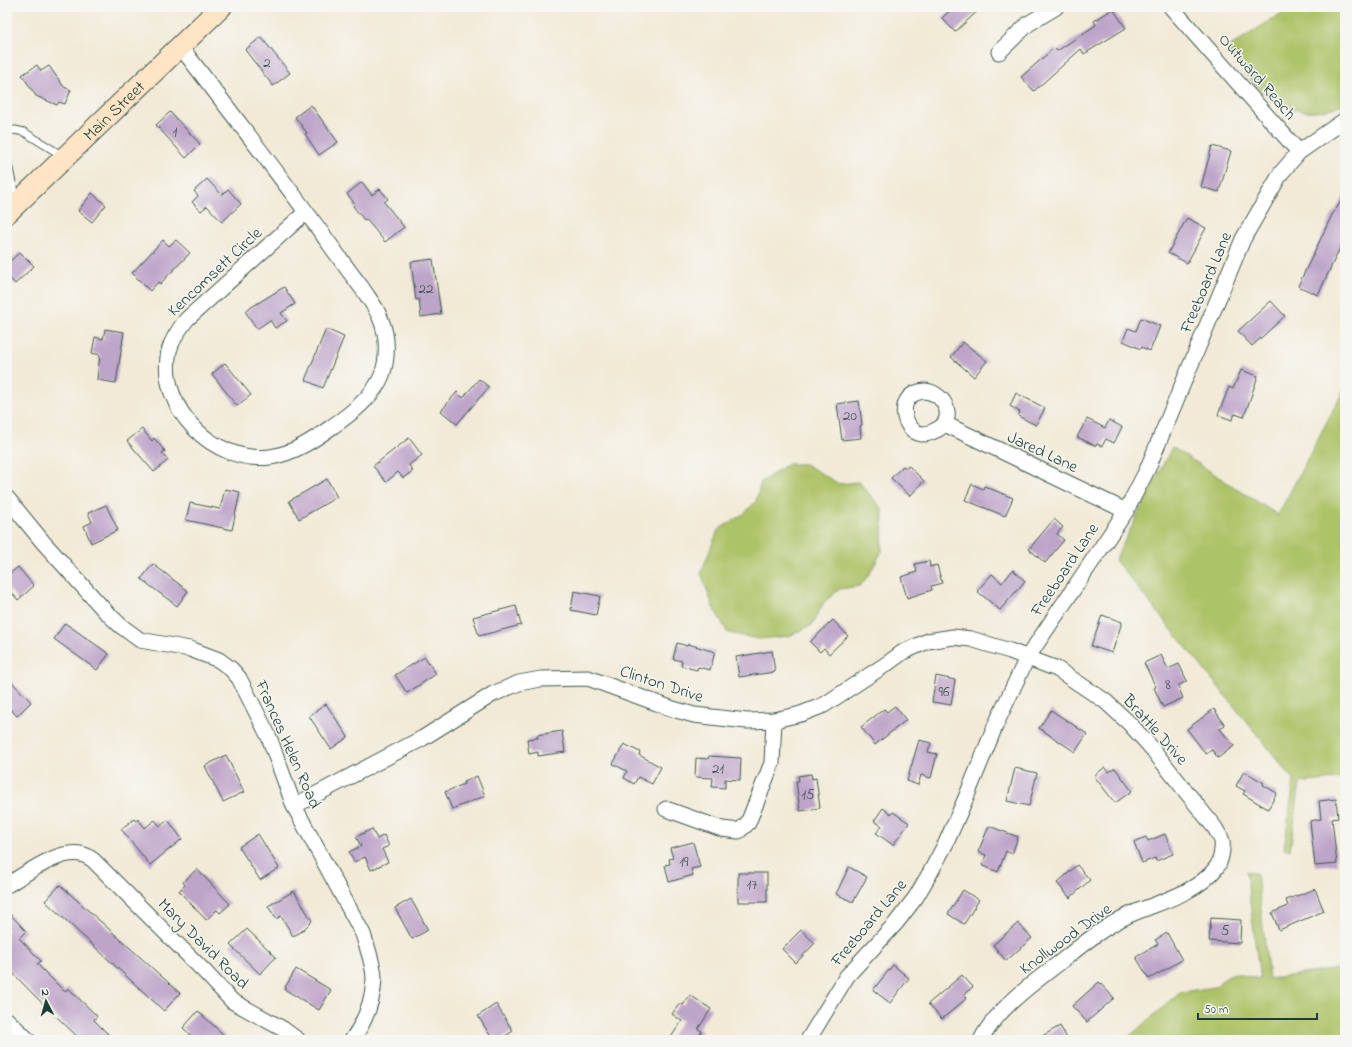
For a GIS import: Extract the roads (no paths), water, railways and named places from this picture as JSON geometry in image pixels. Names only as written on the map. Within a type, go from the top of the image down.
[{"type":"main road","name":"Main Street","points":[[12,209],[221,7]]},
{"type":"street","points":[[998,52],[1028,24],[1056,7]]},
{"type":"street","name":"Outward Reach","points":[[1171,7],[1299,152]]},
{"type":"street","name":"Kencomsett Circle","points":[[180,46],[306,212],[378,312],[382,322],[386,342],[384,368],[381,378],[374,389],[353,411],[303,446],[287,452],[271,457],[254,457],[235,454],[219,447],[206,438],[194,428],[182,413],[171,391],[168,363],[170,350],[179,329],[187,319],[306,212]]},
{"type":"street","name":"Freeboard Lane","points":[[808,1040],[847,976],[900,918],[916,898],[926,880],[946,843],[996,724],[1027,658],[1126,511],[1147,470],[1243,239],[1281,173],[1299,152],[1345,120]]},
{"type":"street","name":"Jared Lane","points":[[945,424],[1126,511]]},
{"type":"street","name":"Frances Helen Road","points":[[7,498],[43,542],[106,612],[121,626],[140,640],[190,649],[219,660],[231,669],[239,678],[269,737],[294,806],[363,934],[374,979],[366,1015],[358,1032],[352,1040]]},
{"type":"street","name":"Clinton Drive","points":[[294,806],[423,738],[493,694],[520,683],[541,679],[588,678],[673,709],[694,715],[747,720],[774,720],[801,714],[824,705],[904,652],[928,641],[953,637],[971,638],[1027,658]]},
{"type":"street","name":"Brattle Drive","points":[[1027,658],[1057,669],[1105,701],[1129,723],[1215,828],[1222,841],[1220,857]]},
{"type":"street","points":[[666,808],[722,829],[739,831],[748,823],[772,763],[774,720]]},
{"type":"street","name":"Mary David Road","points":[[7,885],[40,865],[62,855],[84,855],[93,860],[232,1001],[283,1029],[298,1040]]},
{"type":"street","name":"Knollwood Drive","points":[[981,1040],[990,1026],[1014,1000],[1086,942],[1128,916],[1195,886],[1207,878],[1218,866],[1220,857]]},
{"type":"street","points":[[7,1020],[28,1040]]},
{"type":"lane","points":[[7,132],[15,130],[24,132],[66,158]]},
{"type":"lane","points":[[7,160],[12,209]]}]
